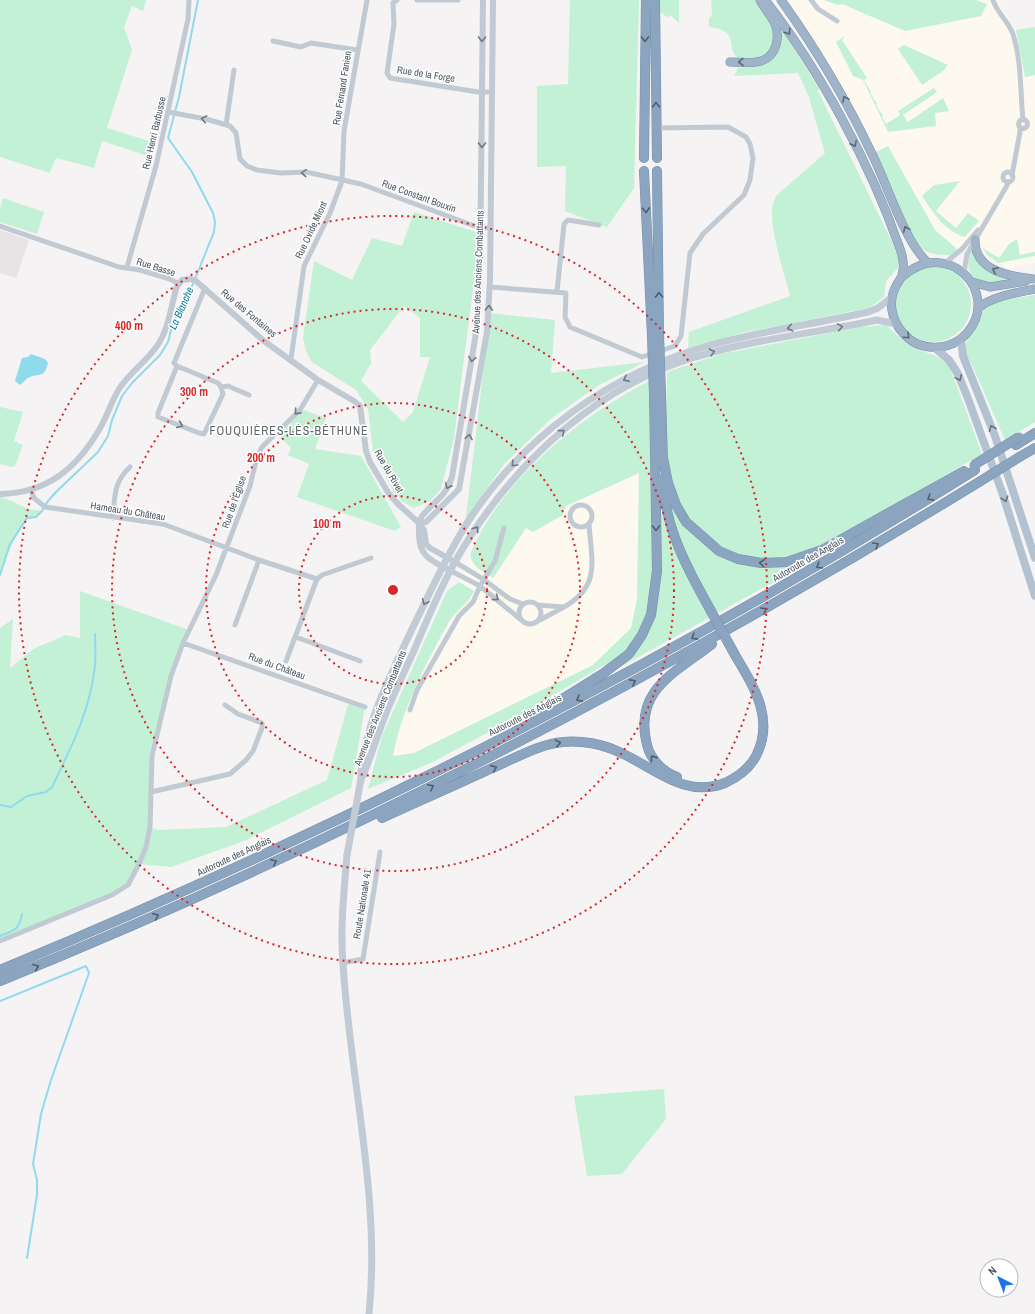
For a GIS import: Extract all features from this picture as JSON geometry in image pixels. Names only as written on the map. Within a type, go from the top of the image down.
[{"type":"highway","points":[[644,158],[646,0]]},
{"type":"highway","points":[[655,0],[656,158]]},
{"type":"highway","points":[[730,62],[762,60],[770,55],[776,46],[777,36],[775,25],[760,0]]},
{"type":"highway","points":[[765,0],[815,72],[852,140],[893,228],[903,256],[902,276]]},
{"type":"highway","points":[[781,0],[813,45],[830,73],[872,154],[912,244],[927,262]]},
{"type":"highway","points":[[644,171],[656,334]]},
{"type":"highway","points":[[478,751],[604,674],[629,654],[642,635],[651,615],[657,571],[659,460],[656,334],[657,171]]},
{"type":"highway","points":[[975,239],[975,249],[978,256],[990,267],[1010,276],[1034,279]]},
{"type":"highway","points":[[927,262],[945,263],[964,273],[972,282],[975,290],[978,308],[972,325],[961,339],[944,347],[935,348],[923,346],[912,341],[903,334],[896,324],[892,306],[892,297],[902,276],[917,265],[927,262]]},
{"type":"highway","points":[[972,282],[990,287],[1034,279]]},
{"type":"highway","points":[[978,308],[984,303],[997,298],[1035,289]]},
{"type":"highway","name":"Autoroute des Anglais","points":[[0,970],[224,873],[478,751],[572,703],[695,636],[814,568],[1018,441],[1032,435]]},
{"type":"highway","points":[[0,981],[138,924],[333,835],[576,713],[730,629],[891,536],[1035,448]]},
{"type":"highway","points":[[659,460],[676,505],[686,522],[719,551],[738,559],[761,563],[787,562],[822,550],[974,468]]},
{"type":"highway","points":[[333,835],[378,819],[521,755],[562,742],[581,742],[618,751],[664,778],[691,787],[707,788],[734,779],[748,768],[755,758],[762,743],[764,714],[760,701],[676,553],[667,530],[659,460]]},
{"type":"highway","points":[[730,629],[660,683],[650,696],[645,709],[643,722],[648,750],[654,760],[672,775],[690,781],[717,780],[732,774],[745,763],[751,754],[758,736],[758,717],[750,691],[734,656]]},
{"type":"main road","name":"Avenue des Anciens Combattants","points":[[361,779],[363,756],[380,702],[442,567],[470,518],[503,475],[548,432],[574,410],[601,393],[657,364],[702,348],[868,312],[878,308],[892,297]]},
{"type":"main road","name":"Avenue des Anciens Combattants","points":[[361,779],[386,715],[455,562],[488,512],[524,468],[570,424],[619,390],[678,363],[733,347],[877,320],[896,324]]},
{"type":"main road","points":[[961,339],[963,356],[997,442],[1035,558]]},
{"type":"main road","points":[[935,348],[949,360],[958,374],[967,396],[1002,492],[1035,596]]},
{"type":"main road","points":[[361,779],[347,855],[342,903],[342,963],[368,1192],[372,1259],[368,1314]]},
{"type":"street","name":"Rue Henri Barbusse","points":[[128,267],[172,113],[188,19],[189,0]]},
{"type":"street","name":"Rue Fernand Fanien","points":[[342,181],[344,131],[367,0]]},
{"type":"street","name":"Rue de la Forge","points":[[397,0],[393,3],[394,24],[387,74],[390,78],[482,92],[491,92]]},
{"type":"street","points":[[417,0],[458,0]]},
{"type":"street","name":"Avenue des Anciens Combattants","points":[[419,523],[422,517],[449,488],[455,463],[477,327],[483,0]]},
{"type":"street","name":"Avenue des Anciens Combattants","points":[[419,523],[426,522],[459,488],[487,332],[490,287],[493,0]]},
{"type":"street","points":[[811,0],[818,9],[836,21]]},
{"type":"street","points":[[964,273],[967,254],[1007,182],[1012,179],[1013,163],[1021,129],[1028,123],[1023,120],[1018,53],[1012,32],[995,8],[993,0]]},
{"type":"street","points":[[273,41],[301,47],[311,43],[358,50]]},
{"type":"street","points":[[172,113],[206,119],[226,125],[234,70]]},
{"type":"street","name":"Rue Constant Bouxin","points":[[226,125],[230,126],[236,133],[240,159],[247,166],[257,170],[280,173],[306,172],[361,184],[480,228],[490,228]]},
{"type":"street","points":[[490,287],[566,293],[565,317],[570,327],[637,355],[647,357],[671,348],[678,343],[681,336],[690,253],[703,234],[740,200],[752,175],[753,158],[750,144],[742,134],[732,128],[716,126],[656,128]]},
{"type":"street","points":[[1007,182],[1002,176],[1013,163]]},
{"type":"street","points":[[1006,172],[1012,175]]},
{"type":"street","name":"Rue Ovide Miont","points":[[291,359],[304,266],[330,213],[342,181]]},
{"type":"street","points":[[556,292],[564,224],[568,220],[599,225]]},
{"type":"street","name":"Rue Basse","points":[[0,226],[119,267],[128,267],[170,279],[179,284]]},
{"type":"street","points":[[945,263],[954,257],[982,227]]},
{"type":"street","name":"Rue des Fontaines","points":[[179,284],[182,280],[194,280],[264,341],[291,359]]},
{"type":"street","points":[[0,494],[31,490],[47,485],[58,478],[89,445],[100,429],[119,389],[158,345],[179,284]]},
{"type":"street","points":[[177,366],[158,416],[204,434],[223,394],[221,387],[218,383],[177,366],[174,363],[205,288]]},
{"type":"street","name":"Rue du Rivet","points":[[291,359],[318,380],[360,406],[366,451],[370,462],[389,494],[419,523]]},
{"type":"street","name":"Rue de l'Église","points":[[0,941],[101,900],[128,884],[146,847],[150,827],[152,756],[171,676],[183,643],[216,575],[250,486],[257,457],[262,447],[300,410],[318,380]]},
{"type":"street","points":[[221,387],[228,386],[249,395]]},
{"type":"street","points":[[113,518],[115,489],[121,476],[130,467]]},
{"type":"street","name":"Hameau du Château","points":[[31,490],[34,498],[45,506],[113,518],[163,524],[259,560],[317,579]]},
{"type":"street","points":[[419,523],[420,547],[428,558],[442,567],[480,586],[525,623],[531,625],[578,599],[588,586],[592,574],[589,523],[592,513],[588,507],[581,504],[572,509],[569,516],[572,524],[583,527],[589,523]]},
{"type":"street","points":[[419,523],[424,530],[426,544],[430,548],[483,579],[510,599],[523,604],[533,602],[538,605],[564,607]]},
{"type":"street","points":[[410,710],[416,690],[459,616],[473,602],[483,579],[495,561],[504,528]]},
{"type":"street","points":[[286,661],[317,579],[322,575],[371,558]]},
{"type":"street","points":[[234,625],[259,560]]},
{"type":"street","points":[[520,619],[519,611],[523,604]]},
{"type":"street","points":[[538,605],[542,612],[540,620]]},
{"type":"street","points":[[296,637],[360,661]]},
{"type":"street","name":"Rue du Château","points":[[183,643],[365,707]]},
{"type":"street","points":[[151,792],[230,774],[246,760],[253,751],[262,728],[262,723],[238,714],[225,705]]},
{"type":"street","name":"Route Nationale 41","points":[[342,963],[363,959],[380,852]]},
{"type":"shaded area","points":[[787,0],[999,0],[1001,7],[1016,30],[1025,77],[1035,75],[1035,263],[1008,269],[978,250],[957,249],[935,230],[888,146],[876,152],[865,128],[839,81],[810,32]]},
{"type":"shaded area","points":[[0,230],[29,240],[16,278],[0,273]]},
{"type":"shaded area","points":[[639,473],[637,600],[631,628],[593,665],[413,753],[393,756],[402,721],[416,687],[450,620],[470,600],[474,591],[459,582],[470,557],[475,565],[494,578],[526,528],[566,506]]},
{"type":"green space","points":[[0,0],[146,0],[143,11],[132,6],[124,27],[132,50],[107,128],[155,143],[151,157],[102,141],[94,168],[56,158],[50,173],[0,157]]},
{"type":"green space","points":[[570,0],[639,0],[634,188],[607,227],[565,211],[566,166],[537,167],[537,86],[568,84]]},
{"type":"green space","points":[[658,0],[679,0],[679,23],[670,15],[668,18],[659,11]]},
{"type":"green space","points":[[711,0],[755,0],[769,22],[772,30],[774,39],[773,46],[769,53],[758,59],[739,59],[735,55],[731,40],[726,32],[709,27],[709,19],[712,15]]},
{"type":"green space","points":[[824,0],[976,0],[987,4],[981,16],[905,31],[842,4],[838,5]]},
{"type":"green space","points":[[1035,27],[1035,75],[1025,77],[1016,30]]},
{"type":"green space","points":[[783,30],[819,89],[818,91],[893,244],[899,260],[897,269],[886,281],[884,297],[869,308],[746,332],[688,348],[689,332],[790,296],[778,253],[772,220],[773,205],[776,196],[825,153],[809,97],[798,73],[734,76],[738,68],[752,66],[779,47],[781,42],[781,32]]},
{"type":"green space","points":[[843,37],[844,38],[842,40],[867,78],[864,80],[886,124],[900,115],[898,111],[934,88],[937,92],[903,115],[908,122],[943,98],[949,111],[935,113],[936,126],[888,132],[863,80],[853,76],[836,42]]},
{"type":"green space","points":[[904,45],[948,65],[943,71],[922,85],[898,49]]},
{"type":"green space","points":[[888,146],[935,230],[957,249],[951,255],[941,255],[927,252],[912,233],[876,152]]},
{"type":"green space","points":[[960,181],[936,211],[956,228],[968,213],[979,221],[965,237],[952,231],[940,221],[922,196],[934,185]]},
{"type":"green space","points":[[3,198],[44,212],[37,234],[0,222],[0,209]]},
{"type":"green space","points":[[414,212],[476,232],[476,265],[454,438],[441,489],[430,501],[414,508],[403,502],[394,492],[373,452],[368,409],[356,390],[312,362],[306,351],[303,338],[314,261],[352,280],[372,238],[402,246]],"holes":[[[404,306],[420,318],[420,357],[430,357],[413,412],[403,422],[361,381],[371,363],[370,350]]]},
{"type":"green space","points":[[1017,239],[1020,255],[1035,252],[1035,256],[998,263],[987,255],[983,248],[999,258],[1009,244]]},
{"type":"green space","points":[[972,249],[977,257],[1010,278],[1010,280],[992,284],[979,282],[974,279],[968,265]]},
{"type":"green space","points":[[933,266],[948,269],[960,277],[968,289],[971,304],[968,319],[960,331],[948,339],[933,342],[918,339],[906,331],[898,319],[895,304],[898,289],[906,277],[918,269]]},
{"type":"green space","points":[[1035,295],[1035,422],[1005,440],[973,367],[966,355],[968,336],[974,330],[982,311],[990,305],[1002,300]]},
{"type":"green space","points":[[490,313],[555,320],[551,373],[645,362],[599,385],[552,418],[505,463],[466,518]]},
{"type":"green space","points":[[885,325],[909,345],[934,355],[949,365],[982,454],[850,530],[812,550],[808,563],[613,671],[604,665],[522,714],[433,762],[368,789],[382,736],[447,591],[459,582],[474,591],[469,600],[449,622],[423,670],[402,722],[393,756],[414,753],[593,665],[631,628],[637,600],[639,473],[566,506],[563,515],[533,532],[526,528],[493,578],[477,568],[471,559],[473,547],[493,513],[510,490],[552,447],[600,410],[649,381],[651,513],[671,513],[668,496],[675,488],[668,460],[666,431],[667,372],[721,354],[861,327]]},
{"type":"green space","points":[[0,407],[23,412],[14,441],[23,445],[15,466],[12,467],[0,464]]},
{"type":"green space","points":[[304,410],[326,418],[315,449],[361,456],[401,527],[395,531],[297,497],[309,464],[288,455],[291,448],[278,435]]},
{"type":"green space","points":[[0,496],[29,509],[42,511],[36,517],[27,519],[22,526],[11,546],[0,576]]},
{"type":"green space","points":[[80,591],[189,630],[177,659],[152,756],[150,827],[158,830],[226,827],[327,780],[349,701],[365,707],[351,788],[244,841],[171,867],[139,864],[128,885],[112,895],[0,941],[0,628],[13,619],[10,668],[33,649],[66,635],[80,638]]},
{"type":"green space","points":[[664,1089],[666,1119],[622,1174],[587,1176],[574,1096]]},
{"type":"water","points":[[31,354],[45,359],[48,363],[47,368],[42,374],[26,379],[20,385],[15,381],[22,358],[28,357]]},
{"type":"waterway","name":"La Blanche","points":[[0,575],[10,544],[27,518],[36,517],[56,492],[98,452],[108,436],[112,420],[122,396],[132,383],[160,355],[168,342],[173,323],[193,284],[214,232],[215,222],[213,213],[192,172],[168,138],[179,97],[198,0]]},
{"type":"waterway","points":[[0,805],[11,807],[27,796],[46,792],[52,787],[85,713],[93,681],[95,665],[95,634]]},
{"type":"waterway","points":[[0,936],[16,929],[22,914]]},
{"type":"waterway","points":[[0,1001],[86,966],[89,973],[51,1080],[41,1114],[33,1164],[37,1180],[37,1195],[27,1258]]},
{"type":"district","name":"FOUQUIÈRES-LÈS-BÉTHUNE","points":[[289,431]]}]
